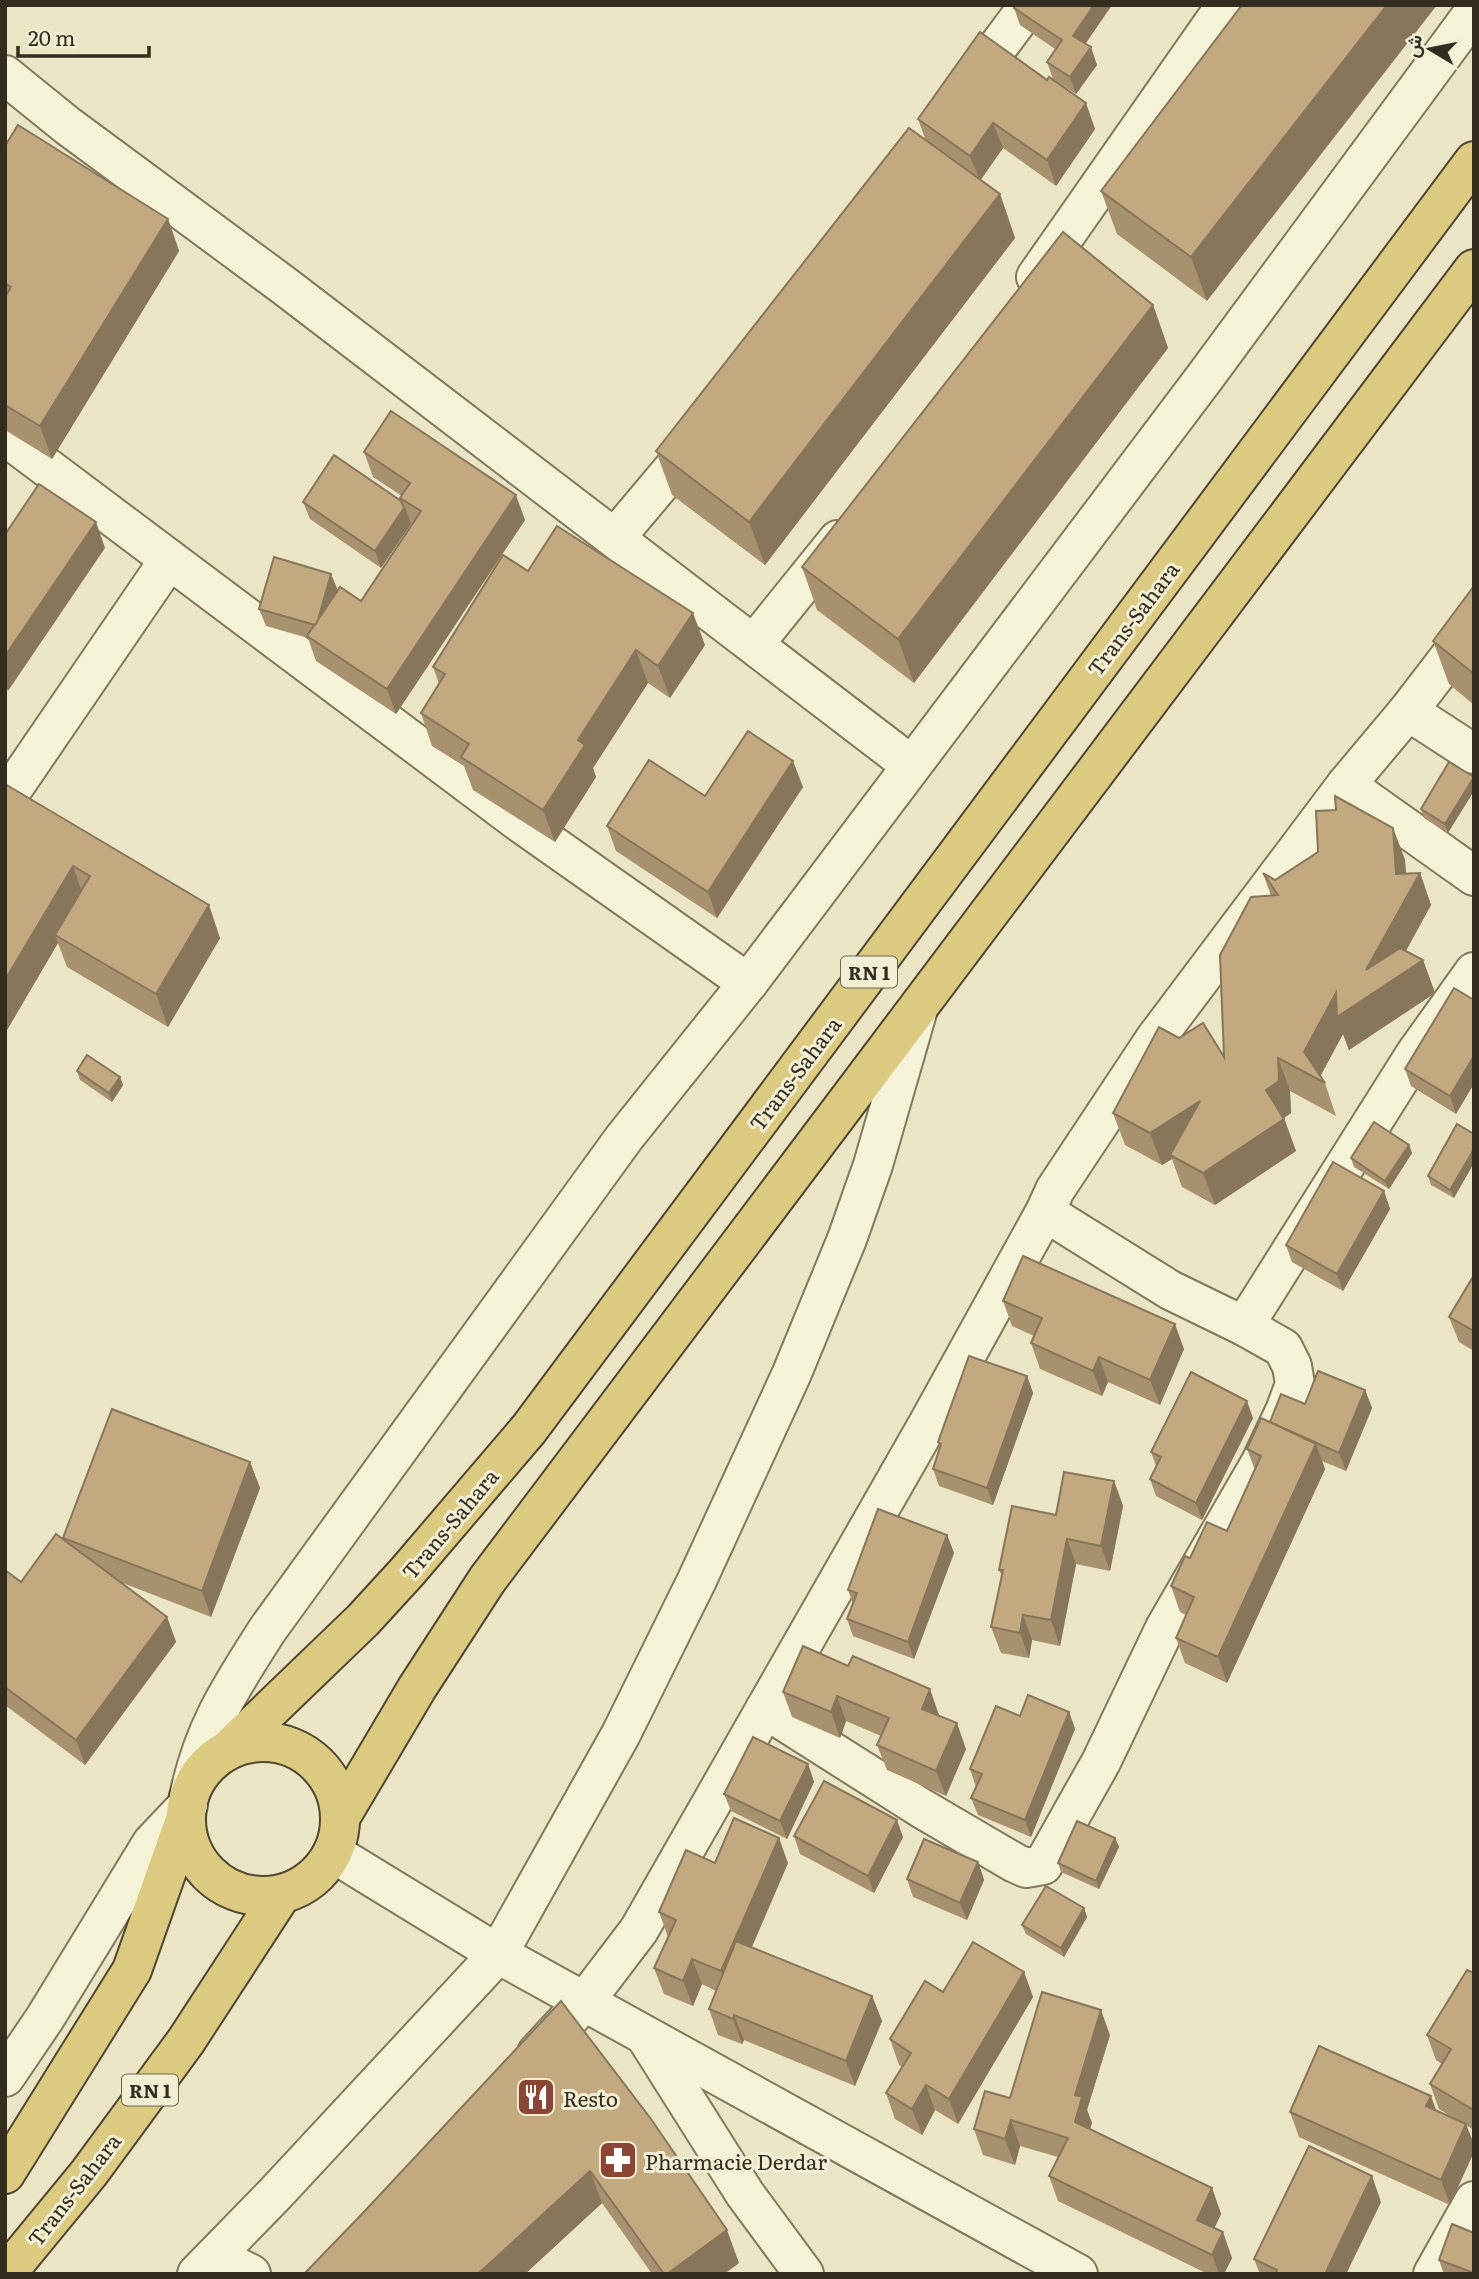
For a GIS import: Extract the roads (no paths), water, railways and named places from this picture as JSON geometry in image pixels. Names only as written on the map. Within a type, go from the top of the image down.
[{"type":"highway","name":"Trans-Sahara","points":[[227,1751],[372,1611],[529,1429],[1474,160]]},
{"type":"highway","name":"RN 1","points":[[336,1835],[416,1688],[487,1580],[1474,269]]},
{"type":"highway","points":[[5,2174],[132,1970],[188,1806],[198,1779],[210,1763],[227,1751],[245,1744],[265,1742],[285,1745],[302,1753],[318,1765],[330,1781],[338,1799],[336,1835],[324,1867],[312,1880],[298,1889],[281,1895],[261,1897],[241,1894],[215,1879],[195,1856],[188,1837],[188,1806]]},
{"type":"highway","name":"Trans-Sahara","points":[[6,2274],[89,2173],[186,2041],[281,1895]]},
{"type":"street","points":[[946,116],[1029,5]]},
{"type":"street","points":[[1015,307],[1226,5]]},
{"type":"street","points":[[5,2077],[45,2018],[152,1843],[188,1806],[196,1764],[220,1704],[268,1629],[624,1138],[748,983],[1205,377],[1474,12]]},
{"type":"street","points":[[5,75],[45,125],[282,284],[911,765]]},
{"type":"street","points":[[615,538],[720,413]]},
{"type":"street","points":[[5,436],[518,821],[748,983]]},
{"type":"street","points":[[754,644],[858,515]]},
{"type":"street","points":[[5,800],[169,560]]},
{"type":"street","points":[[512,2080],[585,2001],[639,1930],[928,1424],[1045,1212],[1055,1189],[1156,1039],[1346,785],[1408,711],[1474,625]]},
{"type":"street","points":[[1408,711],[1474,754]]},
{"type":"street","points":[[1346,785],[1474,876]]},
{"type":"street","points":[[1244,1326],[1416,1053],[1474,972]]},
{"type":"street","points":[[206,2265],[498,1954],[621,1734],[697,1580],[792,1373],[873,1165],[920,1003]]},
{"type":"street","points":[[765,1709],[921,1808],[1026,1868],[1043,1864],[1101,1762],[1166,1628],[1261,1462],[1295,1384],[1292,1366],[1283,1348],[1170,1290],[1045,1212]]},
{"type":"street","points":[[336,1835],[498,1954],[1078,2274]]},
{"type":"street","points":[[643,2033],[745,2194],[804,2274]]},
{"type":"street","points":[[1433,2274],[1474,2201]]},
{"type":"street","points":[[206,2265],[251,2274]]},
{"type":"place","name":"Resto","points":[[536,2097]]},
{"type":"place","name":"Pharmacie Derdar","points":[[618,2160]]}]
